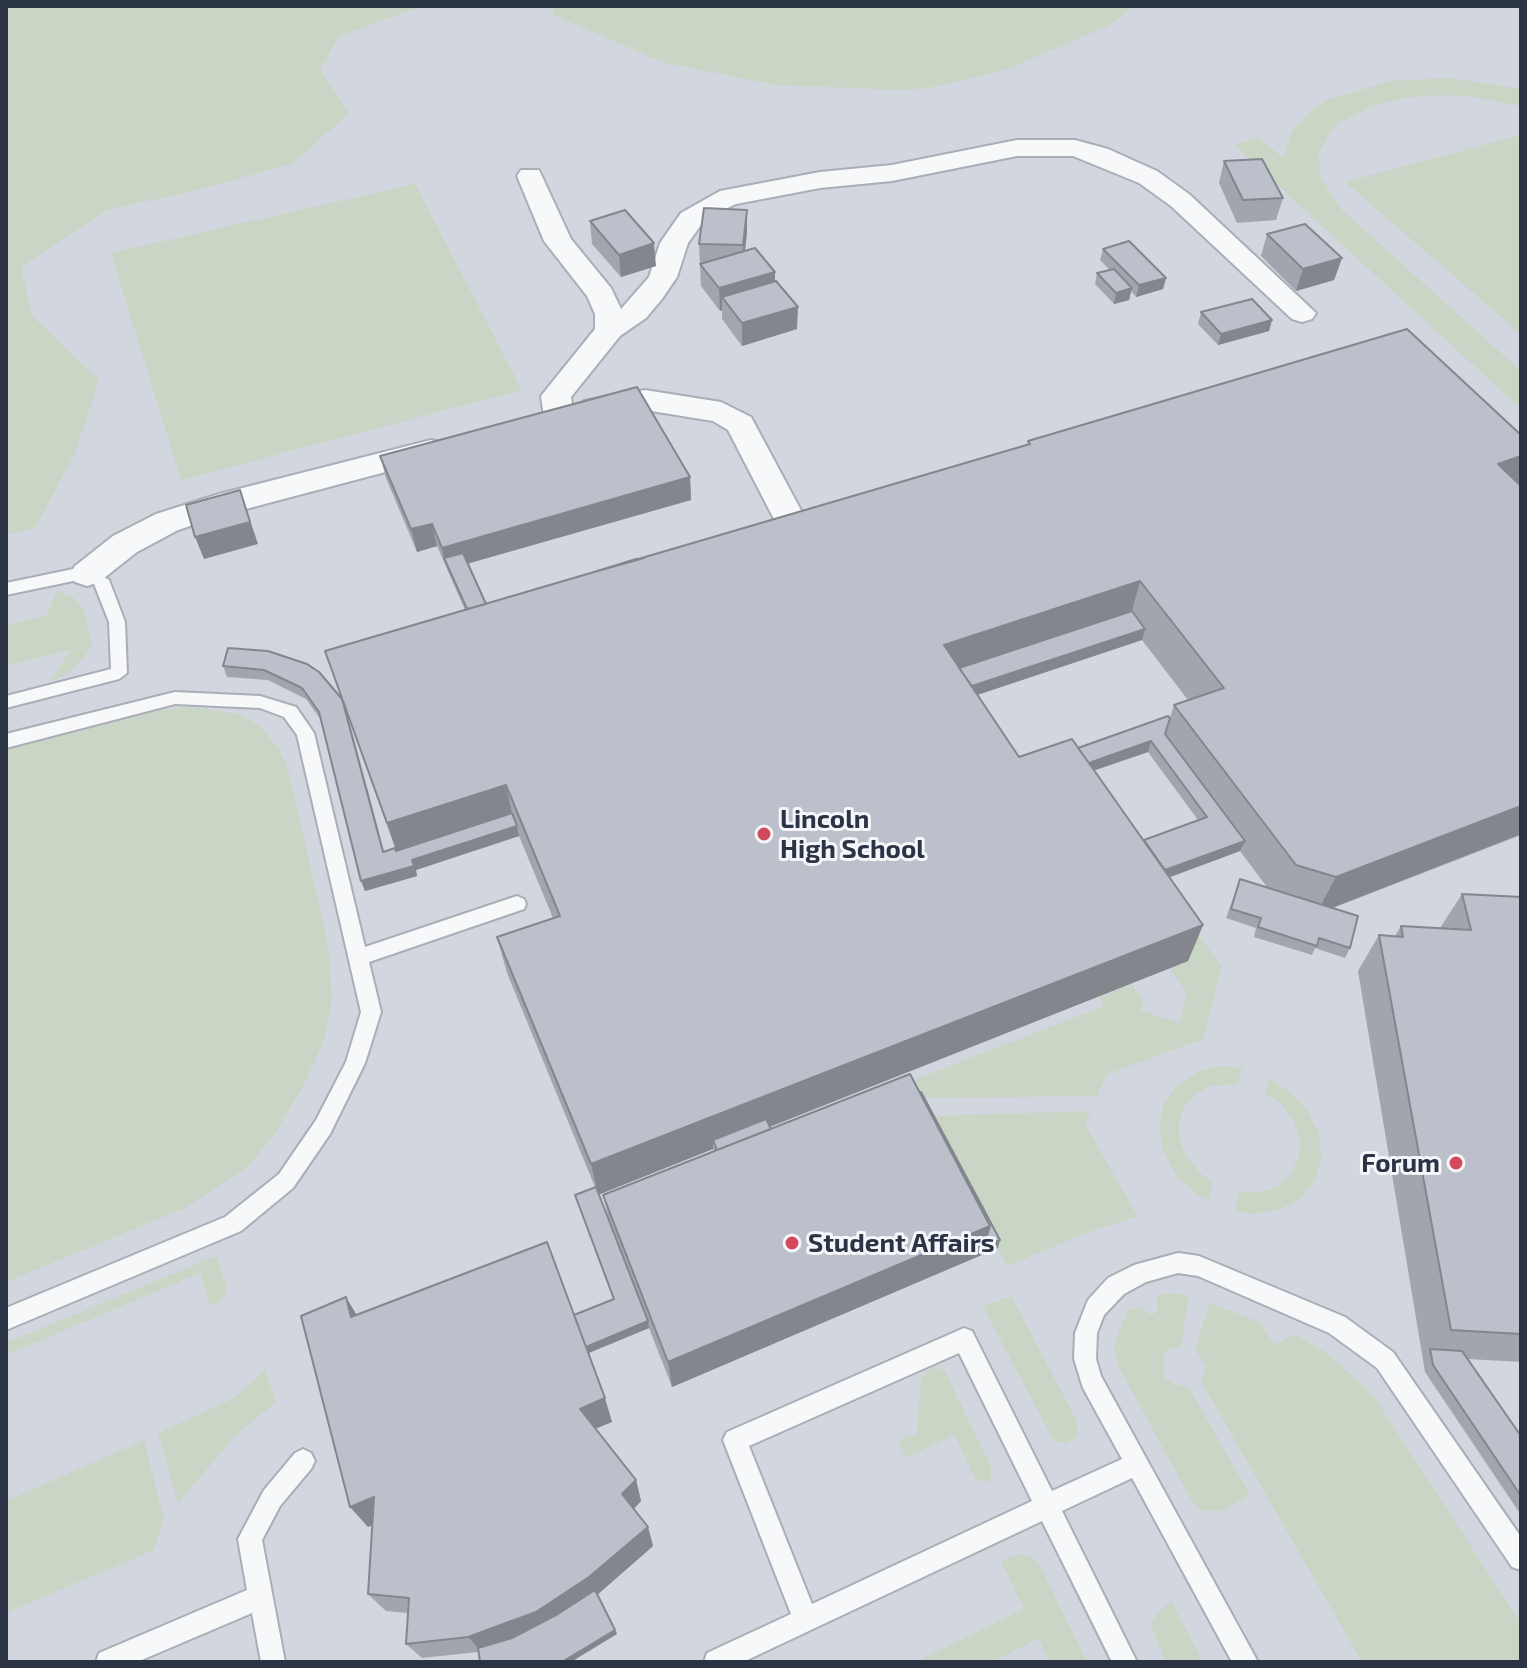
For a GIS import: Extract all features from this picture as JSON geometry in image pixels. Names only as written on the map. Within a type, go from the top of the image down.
[{"type":"street","points":[[559,417],[556,396],[610,330],[636,312],[652,293],[663,277],[674,243],[691,219],[707,207],[729,197],[820,180],[892,173],[1017,148],[1075,148],[1148,177],[1180,200],[1302,313]]},
{"type":"street","points":[[530,176],[558,241],[601,294],[609,314],[610,330]]},
{"type":"street","points":[[528,425],[645,400],[721,412],[741,426],[803,544]]},
{"type":"street","points":[[87,574],[125,544],[167,522],[219,505],[466,441]]},
{"type":"lane","points":[[6,589],[87,574],[101,580],[117,622],[119,673],[6,702]]},
{"type":"lane","points":[[6,741],[175,698],[260,702],[290,712],[305,733],[371,1012],[359,1050],[323,1127],[286,1181],[233,1224],[6,1319]]},
{"type":"lane","points":[[358,958],[517,904]]},
{"type":"lane","points":[[1246,1662],[1091,1380],[1085,1359],[1086,1333],[1096,1308],[1116,1286],[1142,1272],[1178,1263],[1199,1266],[1337,1325],[1385,1360],[1521,1558]]},
{"type":"lane","points":[[806,1620],[735,1440],[964,1339],[1125,1662]]},
{"type":"lane","points":[[273,1662],[250,1539],[272,1498],[303,1461]]},
{"type":"lane","points":[[716,1662],[1136,1464]]},
{"type":"lane","points":[[108,1662],[259,1597]]},
{"type":"shaded area","name":"Lincoln High School","points":[[6,6],[1521,6],[1521,1662],[6,1662]]},
{"type":"green space","points":[[6,6],[422,6],[339,36],[320,70],[349,113],[292,164],[107,210],[21,267],[32,316],[99,380],[75,453],[35,528],[6,535]]},
{"type":"green space","points":[[554,6],[1133,6],[1110,25],[1005,70],[928,88],[900,90],[776,85],[662,62],[552,14]]},
{"type":"green space","points":[[1450,78],[1521,89],[1521,106],[1468,96],[1438,95],[1402,98],[1373,106],[1340,122],[1330,132],[1319,152],[1320,176],[1341,209],[1521,371],[1521,409],[1234,145],[1258,137],[1283,158],[1292,131],[1315,107],[1332,98],[1392,81]]},
{"type":"green space","points":[[1521,135],[1521,334],[1345,182]]},
{"type":"green space","points":[[415,184],[522,390],[181,480],[111,253]]},
{"type":"green space","points":[[57,591],[74,598],[84,611],[92,645],[82,660],[63,677],[50,681],[71,650],[6,666],[6,625],[46,616]]},
{"type":"green space","points":[[187,707],[235,713],[258,724],[278,748],[288,769],[328,944],[332,1000],[324,1041],[303,1086],[276,1132],[247,1168],[185,1208],[6,1282],[6,747],[137,713]]},
{"type":"green space","points":[[1190,923],[1222,967],[1203,1039],[1107,1074],[1097,1096],[920,1098],[911,1081],[1104,1006],[1099,997],[1132,984],[1143,999],[1140,1010],[1179,1023],[1187,993],[1170,968],[1188,961]]},
{"type":"green space","points":[[1222,1066],[1242,1068],[1238,1084],[1210,1086],[1195,1094],[1185,1106],[1179,1121],[1179,1139],[1186,1156],[1200,1173],[1213,1182],[1208,1200],[1198,1196],[1177,1176],[1163,1151],[1159,1126],[1164,1103],[1178,1084],[1199,1071]]},
{"type":"green space","points":[[1269,1078],[1292,1093],[1308,1112],[1319,1135],[1321,1158],[1315,1180],[1301,1198],[1281,1209],[1254,1214],[1235,1211],[1239,1192],[1260,1192],[1278,1186],[1291,1173],[1299,1157],[1300,1139],[1293,1120],[1281,1104],[1265,1093]]},
{"type":"green space","points":[[1091,1111],[1085,1124],[1138,1217],[1099,1228],[1007,1266],[928,1116]]},
{"type":"green space","points":[[216,1256],[227,1287],[224,1298],[215,1304],[210,1306],[200,1273],[6,1355],[6,1343]]},
{"type":"green space","points":[[1174,1293],[1189,1297],[1181,1346],[1168,1349],[1163,1354],[1164,1378],[1176,1385],[1188,1386],[1250,1495],[1220,1511],[1203,1511],[1193,1503],[1117,1364],[1114,1345],[1128,1310],[1139,1308],[1152,1315],[1158,1311],[1156,1301],[1160,1294]]},
{"type":"green space","points":[[1011,1296],[1077,1421],[1077,1436],[1067,1444],[1053,1440],[983,1306]]},
{"type":"green space","points":[[1210,1303],[1259,1322],[1275,1345],[1294,1335],[1305,1340],[1328,1354],[1373,1395],[1521,1624],[1521,1662],[1362,1662],[1201,1381],[1207,1367],[1195,1349]]},
{"type":"green space","points":[[934,1367],[945,1371],[991,1467],[991,1479],[986,1482],[975,1479],[955,1435],[906,1457],[898,1441],[917,1433],[921,1377]]},
{"type":"green space","points":[[265,1369],[276,1402],[236,1435],[178,1503],[158,1433],[235,1398]]},
{"type":"green space","points":[[144,1440],[164,1519],[154,1550],[6,1613],[6,1501]]},
{"type":"green space","points":[[1018,1554],[1033,1558],[1040,1566],[1087,1662],[1050,1662],[1039,1639],[991,1662],[916,1662],[1024,1609],[1001,1561]]},
{"type":"green space","points":[[1172,1602],[1203,1662],[1166,1662],[1150,1623]]},
{"type":"building","points":[[1262,159],[1283,198],[1243,200],[1224,161]]},
{"type":"building","points":[[704,208],[747,210],[743,245],[699,244]]},
{"type":"building","points":[[625,210],[654,243],[619,255],[590,221]]},
{"type":"building","points":[[1305,224],[1342,258],[1303,269],[1267,234]]},
{"type":"building","points":[[1129,241],[1166,278],[1139,285],[1103,249]]},
{"type":"building","points":[[755,248],[775,272],[719,288],[700,264]]},
{"type":"building","points":[[1114,269],[1132,288],[1116,293],[1097,273]]},
{"type":"building","points":[[776,281],[798,307],[742,323],[722,297]]},
{"type":"building","points":[[1252,299],[1272,320],[1221,334],[1201,312]]},
{"type":"building","points":[[1407,329],[1521,435],[1521,456],[1498,464],[1521,486],[1521,806],[1336,877],[1296,865],[1174,705],[1224,688],[1140,581],[944,645],[1019,757],[1072,739],[1203,925],[591,1164],[497,937],[560,916],[506,785],[387,823],[325,651],[1030,444],[1028,441]]},
{"type":"building","points":[[637,387],[690,477],[442,548],[432,524],[411,529],[380,456]]},
{"type":"building","points":[[240,490],[250,522],[195,537],[186,505]]},
{"type":"building","points":[[463,553],[486,604],[467,609],[444,558]]},
{"type":"building","points":[[1132,611],[1145,629],[972,686],[959,668]]},
{"type":"building","points":[[228,648],[268,651],[307,664],[319,672],[342,699],[383,852],[395,848],[396,851],[512,813],[517,826],[412,860],[414,866],[361,881],[319,712],[302,688],[264,670],[223,666]]},
{"type":"building","points":[[1168,716],[1165,734],[1245,841],[1165,870],[1144,840],[1207,817],[1151,741],[1089,763],[1078,748]]},
{"type":"building","points":[[1240,879],[1358,916],[1350,948],[1319,938],[1317,946],[1258,927],[1261,918],[1231,909]]},
{"type":"building","name":"Forum","points":[[1462,894],[1521,897],[1521,1334],[1451,1330],[1379,935],[1403,937],[1401,926],[1471,930]]},
{"type":"building","points":[[910,1074],[990,1226],[668,1362],[603,1195]]},
{"type":"building","points":[[920,1092],[1000,1240],[983,1248],[990,1226]]},
{"type":"building","points":[[766,1119],[771,1129],[717,1150],[713,1140]]},
{"type":"building","points":[[596,1187],[648,1321],[586,1347],[574,1315],[614,1299],[575,1195]]},
{"type":"building","points":[[547,1242],[605,1398],[580,1409],[636,1480],[622,1494],[648,1527],[589,1577],[536,1612],[468,1637],[406,1644],[409,1598],[368,1594],[374,1497],[350,1507],[301,1316],[346,1297],[351,1317]]},
{"type":"building","points":[[1430,1349],[1462,1351],[1521,1436],[1521,1496],[1433,1365]]},
{"type":"building","points":[[595,1590],[615,1630],[562,1662],[480,1662],[478,1648],[512,1638]]},
{"type":"place","name":"Lincoln High School","points":[[764,834]]},
{"type":"place","name":"Forum","points":[[1456,1163]]},
{"type":"place","name":"Student Affairs","points":[[792,1243]]}]
